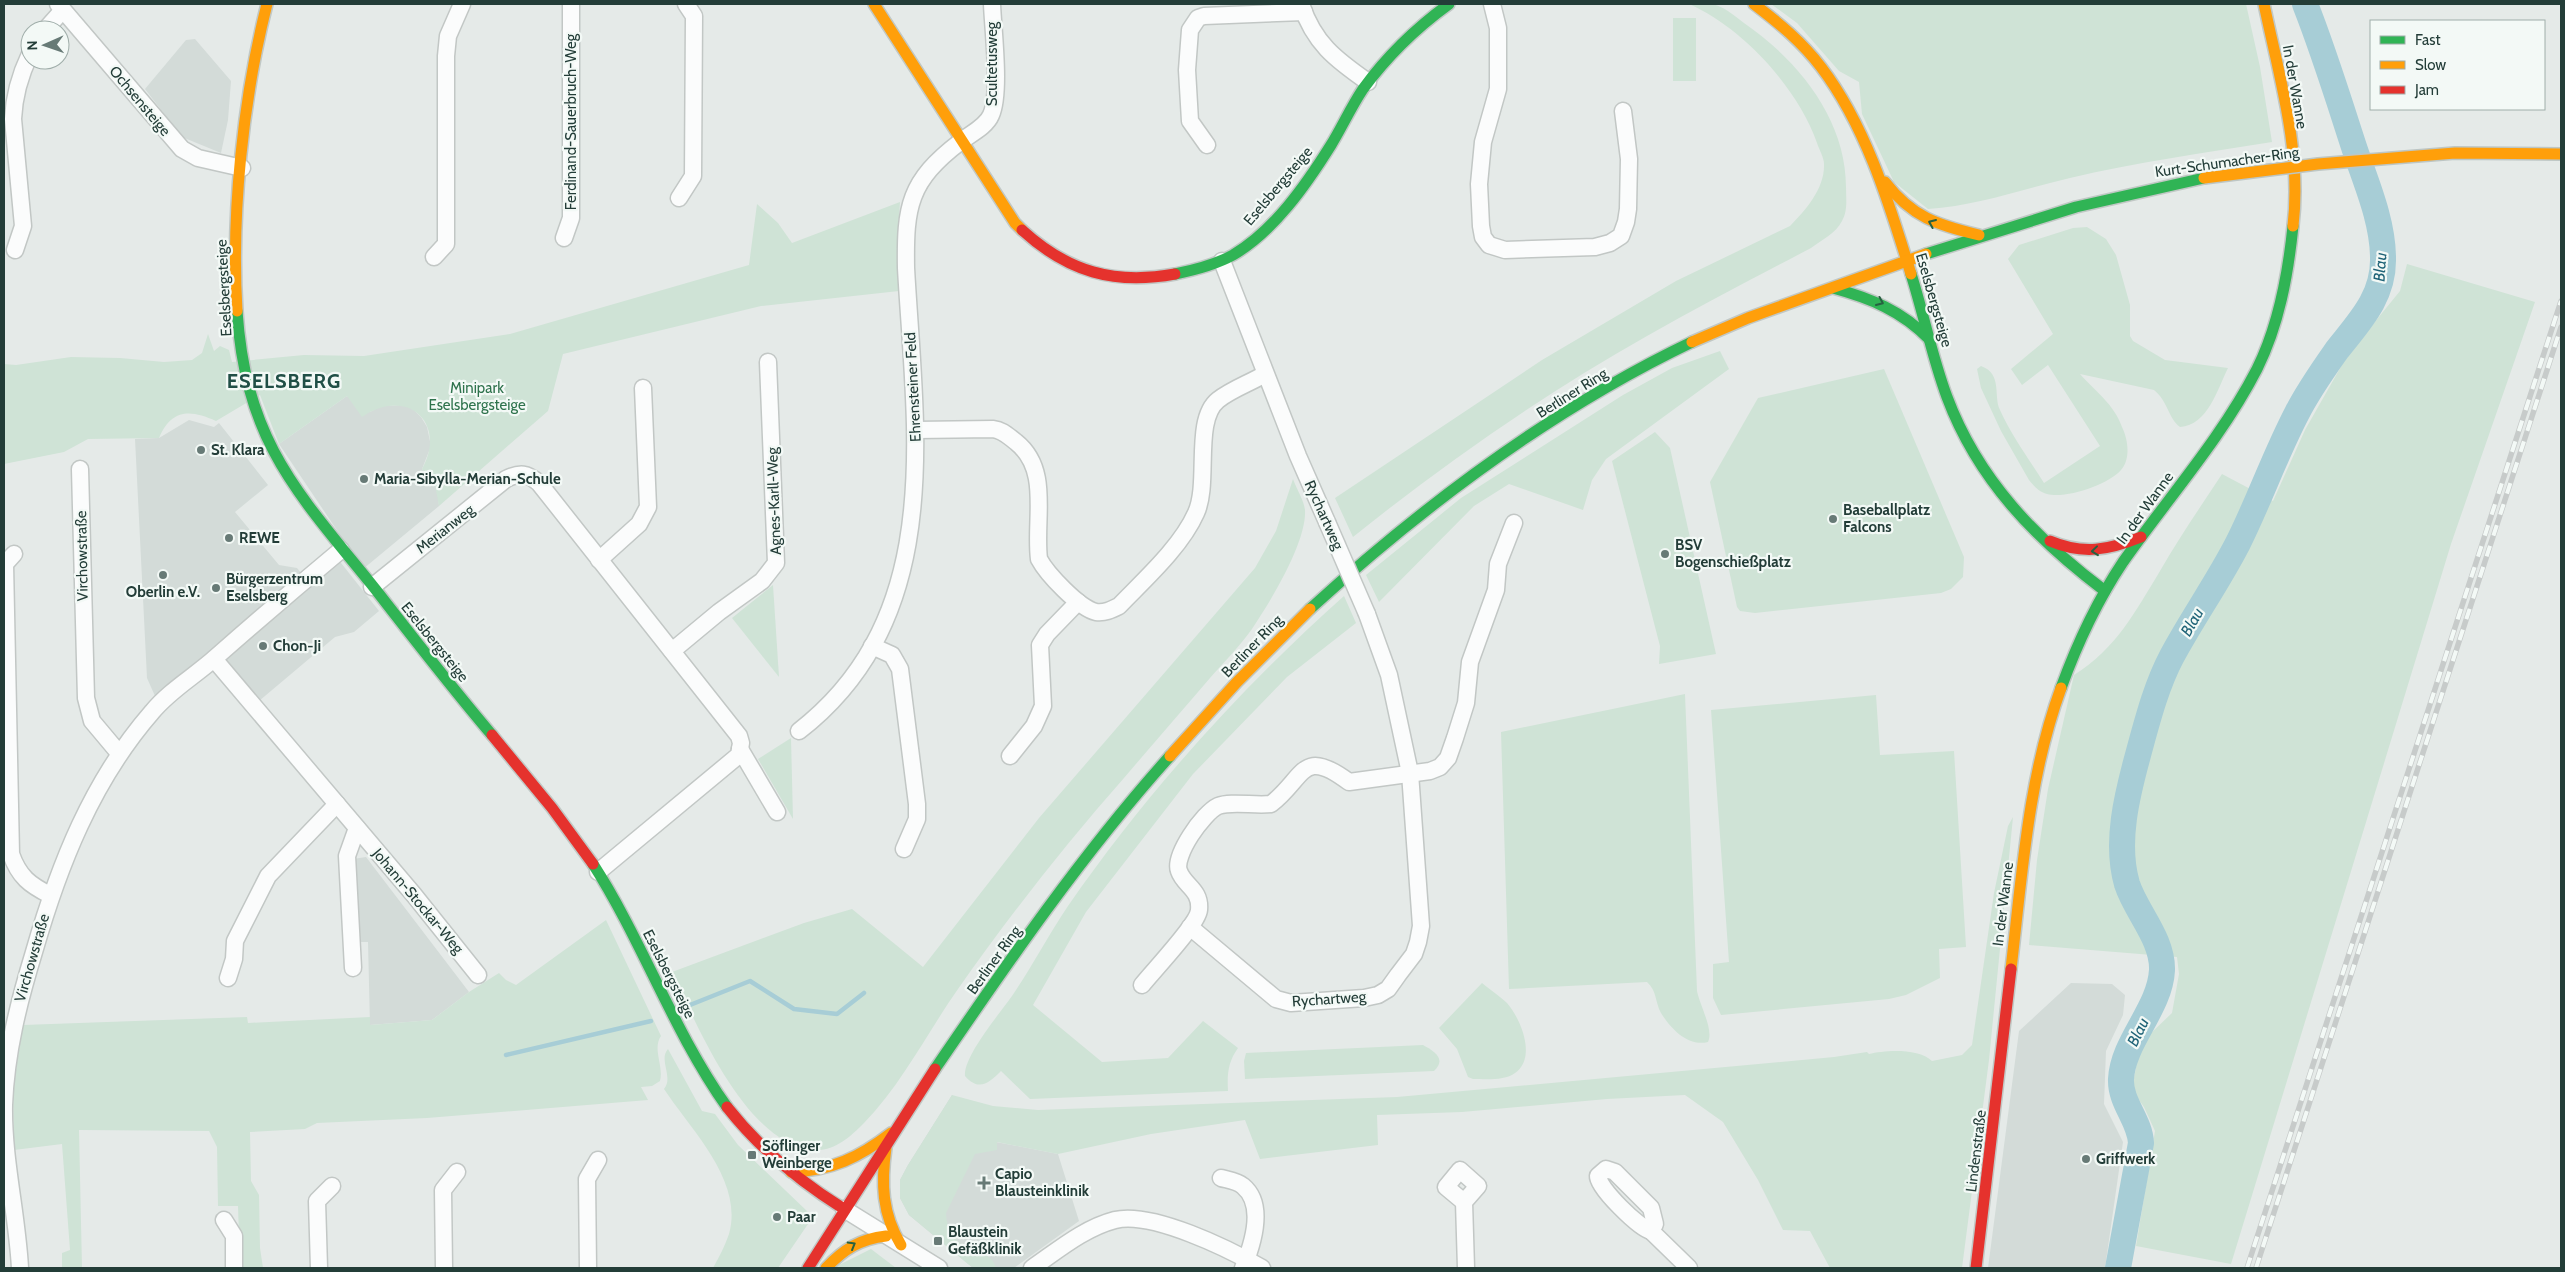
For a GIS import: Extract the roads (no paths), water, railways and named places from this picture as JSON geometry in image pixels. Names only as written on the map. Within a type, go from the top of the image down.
[{"type":"street","name":"Eselsbergsteige","points":[[267,4],[253,66],[235,247],[238,320],[245,367],[258,419],[283,471],[341,550],[526,776],[598,872],[705,1077],[741,1126],[791,1172],[844,1209]]},
{"type":"street","points":[[434,257],[446,244],[446,56],[448,36],[462,4]]},
{"type":"street","name":"Ferdinand-Sauerbruch-Weg","points":[[564,238],[571,218],[571,4]]},
{"type":"street","points":[[678,198],[693,176],[694,16],[686,4]]},
{"type":"street","name":"Eselsbergsteige","points":[[874,4],[1015,223],[1038,245],[1062,260],[1091,272],[1116,278],[1146,279],[1192,272],[1222,261],[1243,249],[1287,204],[1324,154],[1368,82],[1410,35],[1449,4]]},
{"type":"street","name":"Scultetusweg","points":[[962,141],[981,127],[991,116],[994,105],[992,4]]},
{"type":"street","points":[[1492,4],[1498,28],[1498,88],[1482,142],[1479,184],[1481,226],[1484,237],[1489,245],[1506,250],[1596,246],[1610,243],[1621,236],[1626,222],[1628,203],[1629,159],[1623,111]]},
{"type":"street","name":"Eselsbergsteige","points":[[1754,4],[1776,19],[1823,69],[1844,98],[1872,159],[1907,260],[1940,375],[1960,428],[1988,478],[2029,529],[2061,558],[2105,591]]},
{"type":"street","name":"In der Wanne","points":[[2004,1038],[2025,851],[2037,769],[2052,712],[2070,660],[2105,591],[2141,537],[2220,432],[2242,396],[2270,336],[2283,295],[2294,218],[2295,185],[2292,150],[2264,4]]},
{"type":"street","name":"Ochsensteige","points":[[60,7],[182,150],[198,158],[242,168]]},
{"type":"street","points":[[52,20],[60,7]]},
{"type":"street","points":[[1206,145],[1190,121],[1187,51],[1190,30],[1204,16],[1302,8],[1310,27],[1327,51],[1368,82]]},
{"type":"street","points":[[15,250],[23,226],[13,106],[22,70]]},
{"type":"street","name":"Ehrensteiner Feld","points":[[799,730],[835,699],[872,646],[893,600],[908,543],[915,483],[916,430],[905,247],[911,199],[927,171],[962,141]]},
{"type":"street","name":"Kurt-Schumacher-Ring","points":[[1907,260],[1979,235],[2128,192],[2204,178],[2318,164],[2455,152],[2561,154]]},
{"type":"street","points":[[1872,159],[1894,194],[1915,214],[1944,228],[1979,235]]},
{"type":"street","name":"Berliner Ring","points":[[808,1268],[947,1050],[1089,856],[1202,722],[1312,607],[1419,517],[1494,461],[1584,403],[1684,346],[1907,260]]},
{"type":"street","name":"Rychartweg","points":[[1190,927],[1265,990],[1284,1002],[1364,998],[1388,989],[1414,954],[1420,926],[1410,774],[1389,675],[1367,614],[1265,374],[1222,261]]},
{"type":"street","points":[[1833,288],[1871,298],[1890,307],[1918,327],[1929,340]]},
{"type":"street","name":"Agnes-Karll-Weg","points":[[672,650],[719,612],[762,581],[776,563],[768,362]]},
{"type":"street","points":[[916,430],[999,430],[1030,455],[1036,471],[1039,559],[1045,570],[1078,602],[1097,612],[1108,612],[1119,606],[1187,531],[1197,511],[1201,494],[1205,433],[1210,408],[1219,400],[1265,374]]},
{"type":"street","points":[[599,560],[639,524],[648,507],[643,388]]},
{"type":"street","name":"Virchowstraße","points":[[80,469],[86,698],[92,721],[118,752]]},
{"type":"street","name":"Merianweg","points":[[372,586],[515,474],[529,475],[539,483],[739,736],[740,750],[777,812]]},
{"type":"street","points":[[1142,985],[1190,927],[1199,912],[1199,899],[1191,885],[1180,875],[1177,866],[1178,855],[1205,817],[1217,807],[1228,804],[1270,804],[1300,771],[1309,766],[1321,765],[1332,768],[1349,782],[1410,774],[1440,767],[1448,758],[1466,703],[1470,662],[1496,590],[1498,564],[1514,523]]},
{"type":"street","points":[[2029,529],[2052,542],[2077,551],[2089,553],[2118,547],[2141,537]]},
{"type":"street","name":"Virchowstraße","points":[[20,1268],[6,1143],[4,1105],[7,1068],[26,978],[50,895],[89,803],[118,752],[153,710],[186,679],[214,658],[341,550]]},
{"type":"street","points":[[14,554],[5,564],[11,854],[22,878],[50,895]]},
{"type":"street","points":[[1010,756],[1034,726],[1043,706],[1040,645],[1047,634],[1078,602]]},
{"type":"street","points":[[872,646],[892,655],[900,669],[917,804],[917,819],[904,849]]},
{"type":"street","name":"Johann-Stockar-Weg","points":[[214,658],[478,975]]},
{"type":"street","points":[[598,872],[735,761],[740,750]]},
{"type":"street","points":[[228,978],[234,959],[235,941],[268,876],[337,804]]},
{"type":"street","name":"Johann-Stockar-Weg","points":[[353,968],[347,856],[357,828]]},
{"type":"street","name":"Lindenstraße","points":[[1976,1268],[2004,1038]]},
{"type":"street","points":[[791,1172],[814,1172],[840,1166],[873,1148],[896,1129]]},
{"type":"street","points":[[886,1144],[882,1176],[885,1211],[890,1230],[901,1244]]},
{"type":"street","points":[[588,1268],[586,1179],[598,1160]]},
{"type":"street","points":[[444,1268],[443,1190],[457,1172]]},
{"type":"street","points":[[1221,1178],[1243,1186],[1254,1204],[1255,1228],[1245,1264]]},
{"type":"street","points":[[319,1268],[317,1201],[332,1186]]},
{"type":"street","points":[[1464,1202],[1466,1268]]},
{"type":"street","points":[[844,1209],[939,1268]]},
{"type":"street","points":[[1032,1268],[1088,1230],[1115,1220],[1129,1218],[1144,1218],[1161,1224],[1245,1264],[1262,1268]]},
{"type":"street","points":[[224,1220],[234,1236],[234,1268]]},
{"type":"street","points":[[1651,1231],[1689,1268]]},
{"type":"street","points":[[826,1268],[849,1246],[861,1240],[886,1236]]},
{"type":"waterway","name":"Blau","points":[[2118,1268],[2141,1143],[2140,1135],[2122,1088],[2123,1065],[2134,1038],[2155,998],[2162,970],[2158,947],[2131,894],[2124,868],[2122,836],[2134,770],[2152,704],[2172,656],[2238,543],[2281,445],[2301,405],[2326,365],[2369,308],[2375,297],[2382,272],[2382,244],[2374,204],[2305,4]]},
{"type":"waterway","points":[[690,1005],[750,981],[794,1009],[837,1014],[864,993]]},
{"type":"waterway","points":[[506,1055],[651,1021]]},
{"type":"railway","points":[[2247,1268],[2561,301]]},
{"type":"railway","points":[[2256,1268],[2561,327]]},
{"type":"place","name":"St. Klara","points":[[201,450]]},
{"type":"place","name":"Maria-Sibylla-Merian-Schule","points":[[364,479]]},
{"type":"place","name":"Baseballplatz Falcons","points":[[1833,519]]},
{"type":"place","name":"REWE","points":[[229,538]]},
{"type":"place","name":"BSV Bogenschießplatz","points":[[1665,554]]},
{"type":"place","name":"Oberlin e.V.","points":[[163,575]]},
{"type":"place","name":"Bürgerzentrum Eselsberg","points":[[216,588]]},
{"type":"place","name":"Chon-Ji","points":[[263,646]]},
{"type":"place","name":"Söflinger Weinberge","points":[[752,1155]]},
{"type":"place","name":"Griffwerk","points":[[2086,1159]]},
{"type":"place","name":"Capio Blausteinklinik","points":[[984,1183]]},
{"type":"place","name":"Paar","points":[[777,1217]]},
{"type":"place","name":"Blaustein Gefäßklinik","points":[[938,1241]]},
{"type":"district","name":"ESELSBERG","points":[[284,381]]},
{"type":"park label","name":"Minipark Eselsbergsteige","points":[[477,396]]}]
